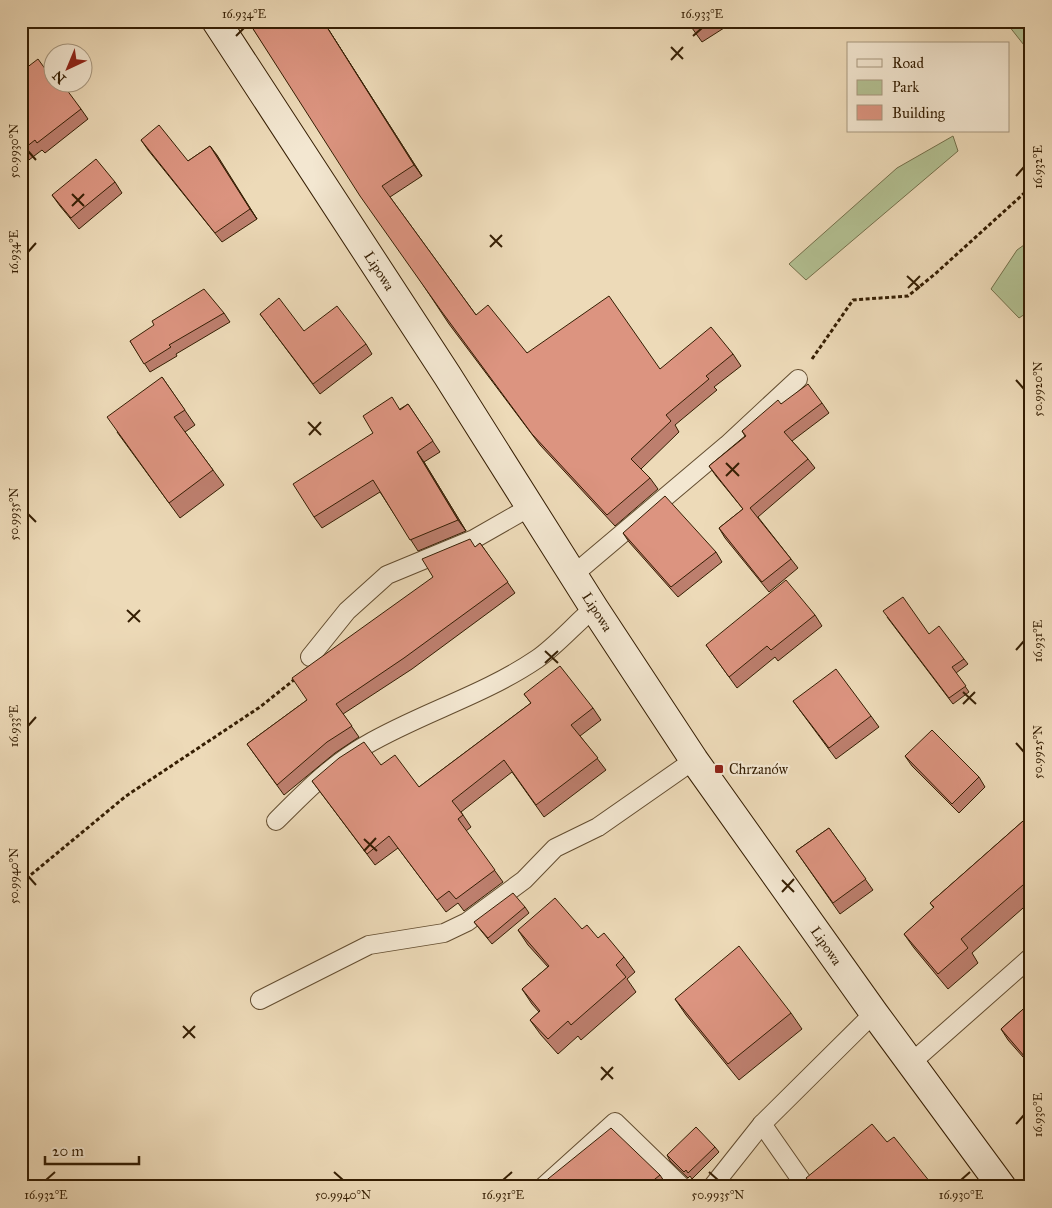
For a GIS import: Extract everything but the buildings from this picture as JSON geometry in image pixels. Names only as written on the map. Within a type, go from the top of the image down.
[{"type":"street","name":"Lipowa","points":[[216,21],[447,375],[594,608],[694,760],[874,1013],[1002,1187]]},
{"type":"lane","points":[[573,575],[727,445],[798,379]]},
{"type":"lane","points":[[310,657],[347,611],[386,575],[474,539],[530,506]]},
{"type":"lane","points":[[276,821],[332,767],[387,733],[463,699],[537,659],[594,608]]},
{"type":"lane","points":[[260,1000],[369,945],[444,933],[467,922],[524,880],[555,848],[598,827],[694,760]]},
{"type":"lane","points":[[911,1064],[1031,957]]},
{"type":"lane","points":[[712,1187],[762,1124],[874,1013]]},
{"type":"lane","points":[[543,1187],[615,1122],[682,1187]]},
{"type":"lane","points":[[762,1124],[806,1187]]},
{"type":"path","points":[[798,379],[852,300],[908,296],[936,274],[1031,187]]},
{"type":"path","points":[[21,883],[126,796],[260,707],[294,681],[310,657]]},
{"type":"green space","points":[[1005,21],[1031,21],[1031,54]]},
{"type":"green space","points":[[953,136],[958,151],[806,280],[789,264],[897,168]]},
{"type":"green space","points":[[1031,240],[1031,310],[1019,318],[991,289],[1017,250]]},
{"type":"place","name":"Chrzanów","points":[[719,769]]}]
